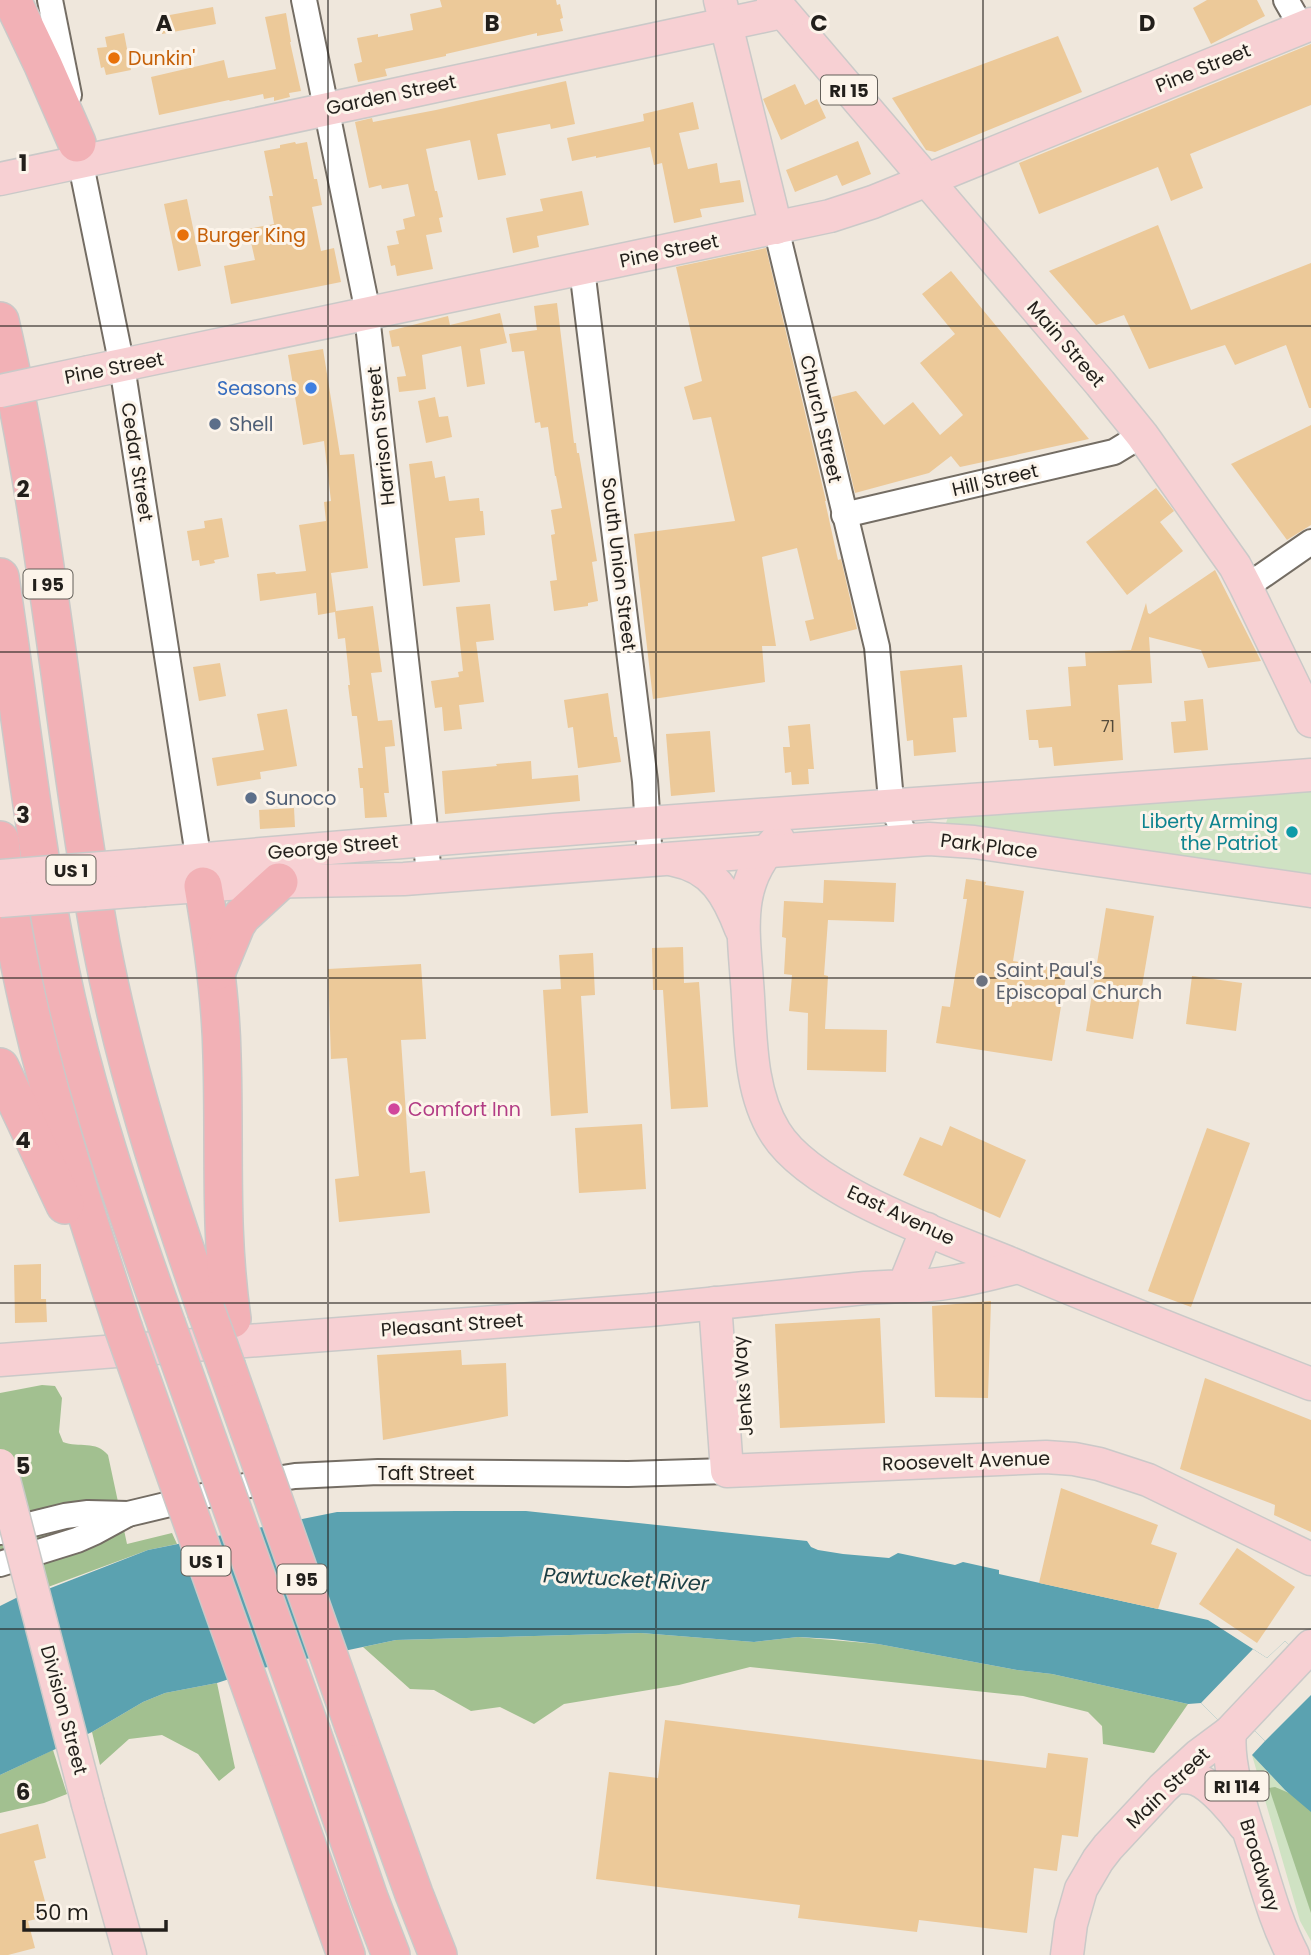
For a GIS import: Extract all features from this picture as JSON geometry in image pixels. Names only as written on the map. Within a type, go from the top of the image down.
[{"type":"highway","points":[[12,0],[43,65],[79,153]]},
{"type":"highway","name":"I 95","points":[[0,321],[32,479],[102,946],[142,1115],[162,1181],[219,1314],[249,1430],[438,1955]]},
{"type":"highway","name":"I 95","points":[[0,577],[37,843],[77,1044],[104,1142],[166,1324],[391,1955]]},
{"type":"highway","points":[[0,840],[19,958],[52,1094],[97,1249],[123,1326]]},
{"type":"highway","points":[[201,873],[217,972],[222,1055],[223,1239],[219,1314]]},
{"type":"highway","points":[[217,972],[242,916],[279,882]]},
{"type":"highway","name":"US 1","points":[[0,1067],[10,1098],[123,1326],[346,1955]]},
{"type":"highway","points":[[272,1747],[318,1955]]},
{"type":"main road","name":"Garden Street","points":[[14,176],[79,153],[327,108],[723,12],[778,6]]},
{"type":"main road","name":"Main Street","points":[[778,6],[1142,435],[1218,540],[1247,587],[1311,721]]},
{"type":"main road","name":"Church Street","points":[[723,12],[776,228]]},
{"type":"main road","name":"Pine Street","points":[[0,391],[852,210],[1306,26]]},
{"type":"main road","name":"Park Place","points":[[658,822],[1311,775]]},
{"type":"main road","points":[[766,850],[785,832],[826,809]]},
{"type":"main road","name":"George Street","points":[[0,876],[143,877],[201,873],[426,839],[658,822]]},
{"type":"main road","name":"Park Place","points":[[658,859],[937,839],[974,842],[1311,891]]},
{"type":"main road","name":"East Avenue","points":[[766,850],[754,869],[746,894],[743,935],[757,1084],[766,1115],[793,1154],[826,1178],[888,1212],[1311,1384]]},
{"type":"main road","name":"George Street","points":[[201,873],[279,882],[429,877],[658,859]]},
{"type":"main road","points":[[658,859],[692,864],[716,881],[730,903],[743,935]]},
{"type":"main road","name":"George Street","points":[[0,901],[143,877]]},
{"type":"main road","points":[[904,1286],[927,1229]]},
{"type":"main road","name":"Pleasant Street","points":[[0,1360],[649,1310],[865,1288],[934,1285],[982,1277],[1018,1267]]},
{"type":"main road","name":"Jenks Way","points":[[726,1302],[738,1471]]},
{"type":"main road","name":"Roosevelt Avenue","points":[[738,1471],[1020,1457],[1074,1459],[1124,1471],[1148,1480],[1311,1559]]},
{"type":"main road","name":"Division Street","points":[[0,1465],[130,1955]]},
{"type":"main road","name":"Main Street","points":[[1067,1955],[1075,1907],[1089,1874],[1108,1847],[1174,1778],[1230,1731],[1306,1651]]},
{"type":"main road","name":"Broadway","points":[[1230,1731],[1232,1766],[1252,1839],[1291,1955]]},
{"type":"main road","points":[[1174,1778],[1194,1778],[1205,1784],[1233,1811],[1252,1839]]},
{"type":"street","name":"Cedar Street","points":[[50,0],[121,366],[201,873]]},
{"type":"street","name":"Harrison Street","points":[[304,0],[361,272],[367,314],[429,877]]},
{"type":"street","points":[[1286,0],[1306,26]]},
{"type":"street","name":"Church Street","points":[[776,228],[877,647],[893,804],[907,840]]},
{"type":"street","name":"South Union Street","points":[[582,269],[658,822],[658,859]]},
{"type":"street","name":"Hill Street","points":[[844,515],[1114,452],[1142,435]]},
{"type":"street","points":[[1247,587],[1311,542]]},
{"type":"street","name":"Taft Street","points":[[0,1532],[65,1516],[88,1513],[128,1514],[270,1480],[322,1474],[663,1474],[738,1471]]},
{"type":"street","name":"Taft Street","points":[[0,1564],[95,1532],[128,1514]]},
{"type":"street","points":[[40,1521],[47,1550]]},
{"type":"green space","points":[[1311,790],[1311,875],[954,828],[946,823],[948,817]]},
{"type":"green space","points":[[42,1385],[55,1386],[62,1398],[59,1432],[63,1442],[98,1447],[108,1455],[127,1544],[172,1533],[177,1544],[148,1550],[40,1590],[20,1567],[0,1568],[0,1393]]},
{"type":"green space","points":[[641,1633],[754,1642],[798,1637],[878,1644],[1052,1674],[1188,1704],[1154,1753],[1103,1744],[1102,1726],[1088,1712],[1023,1696],[750,1667],[679,1685],[564,1704],[534,1724],[500,1707],[471,1711],[434,1690],[410,1689],[363,1647],[396,1640]]},
{"type":"green space","points":[[217,1683],[235,1768],[219,1781],[198,1754],[162,1735],[129,1739],[100,1765],[92,1732],[143,1702],[165,1693]]},
{"type":"green space","points":[[53,1750],[67,1794],[44,1803],[0,1813],[0,1775]]},
{"type":"green space","points":[[1252,1755],[1285,1790],[1311,1812],[1311,1941],[1300,1921]]},
{"type":"green space","points":[[1275,1787],[1311,1807],[1311,1913],[1269,1788]]},
{"type":"water","name":"Pawtucket River","points":[[526,1511],[807,1541],[811,1547],[818,1550],[843,1554],[889,1558],[898,1553],[955,1565],[963,1562],[999,1570],[999,1574],[1208,1620],[1267,1658],[1285,1641],[1311,1666],[1311,1812],[1285,1790],[1252,1755],[1265,1741],[1250,1726],[1237,1739],[1201,1703],[1188,1704],[1052,1674],[878,1644],[798,1637],[754,1642],[641,1633],[396,1640],[263,1668],[217,1683],[165,1693],[143,1702],[92,1732],[0,1775],[0,1606],[148,1550],[337,1512]]},
{"type":"pier","points":[[1285,1641],[1311,1666],[1311,1695],[1265,1741],[1250,1726],[1237,1739],[1201,1703],[1253,1649],[1267,1658]]},
{"type":"building","points":[[440,0],[556,0],[557,5],[560,4],[563,31],[537,36],[537,33],[385,69],[387,76],[358,82],[354,64],[362,62],[357,38],[413,30],[410,14],[442,7]]},
{"type":"building","points":[[1207,0],[1257,0],[1265,16],[1211,44],[1193,8]]},
{"type":"building","points":[[213,7],[216,24],[162,34],[159,17]]},
{"type":"building","points":[[286,13],[301,91],[289,93],[290,97],[274,101],[274,97],[264,99],[263,94],[159,115],[151,77],[224,60],[228,78],[276,69],[265,17]]},
{"type":"building","name":"Dunkin'","points":[[124,33],[131,70],[106,75],[104,67],[101,68],[97,48],[107,47],[105,37]]},
{"type":"building","points":[[1058,36],[1082,92],[935,152],[926,150],[892,98]]},
{"type":"building","points":[[1311,44],[1311,105],[1190,154],[1203,188],[1171,201],[1158,167],[1039,214],[1019,163]]},
{"type":"building","points":[[566,81],[575,124],[551,129],[550,124],[497,134],[506,175],[478,180],[470,140],[426,149],[443,217],[439,218],[442,232],[426,235],[433,269],[397,276],[395,265],[391,266],[387,246],[399,244],[396,231],[405,229],[403,219],[415,216],[408,184],[382,189],[381,185],[369,188],[355,122],[372,118],[373,122],[436,110]]},
{"type":"building","points":[[795,84],[805,105],[817,99],[826,118],[781,140],[763,99]]},
{"type":"building","points":[[693,102],[699,129],[679,133],[688,169],[717,163],[720,183],[740,180],[744,202],[700,209],[702,217],[674,223],[662,163],[654,165],[650,147],[572,161],[567,138],[644,121],[643,114]]},
{"type":"building","points":[[858,141],[871,174],[842,186],[837,175],[795,192],[786,170]]},
{"type":"building","points":[[295,142],[307,142],[322,205],[312,207],[321,251],[334,248],[341,282],[231,304],[224,266],[255,260],[248,229],[274,224],[269,196],[273,196],[264,151]]},
{"type":"building","points":[[582,191],[589,225],[537,236],[539,247],[513,253],[506,218],[543,211],[540,199]]},
{"type":"building","name":"Burger King","points":[[187,199],[201,266],[178,271],[164,204]]},
{"type":"building","points":[[1158,225],[1191,310],[1311,263],[1311,408],[1286,345],[1235,365],[1225,345],[1149,369],[1124,315],[1096,325],[1049,271]]},
{"type":"building","points":[[766,248],[838,560],[841,559],[857,629],[810,641],[805,621],[814,619],[797,548],[762,557],[776,646],[762,646],[765,682],[653,699],[634,534],[735,521],[711,417],[693,420],[684,387],[702,381],[676,267]]},
{"type":"building","points":[[951,271],[1089,439],[960,467],[951,456],[929,473],[855,493],[832,397],[856,391],[884,425],[913,402],[940,435],[963,415],[920,363],[955,334],[922,294]]},
{"type":"building","points":[[557,303],[574,443],[579,453],[597,561],[592,562],[598,601],[588,603],[588,606],[554,611],[550,581],[557,580],[551,535],[555,534],[551,510],[562,508],[548,427],[541,428],[540,422],[535,423],[524,351],[512,352],[509,334],[537,330],[534,306]]},
{"type":"building","points":[[500,313],[507,343],[480,349],[485,384],[467,387],[461,346],[422,355],[426,389],[399,392],[397,377],[406,376],[399,346],[392,347],[389,331],[448,316],[450,325]]},
{"type":"building","points":[[323,349],[340,455],[354,454],[368,568],[331,573],[336,611],[373,606],[382,672],[371,673],[378,721],[392,720],[395,746],[385,747],[389,793],[384,793],[387,817],[365,818],[363,788],[360,788],[358,768],[363,768],[357,716],[352,716],[345,638],[338,639],[335,612],[318,615],[316,593],[260,601],[257,574],[306,571],[299,525],[326,521],[324,502],[331,501],[324,441],[303,445],[288,355]]},
{"type":"building","points":[[435,397],[439,417],[448,416],[452,437],[426,443],[418,401]]},
{"type":"building","points":[[1311,425],[1311,525],[1287,540],[1231,464]]},
{"type":"building","points":[[432,461],[435,478],[445,476],[449,501],[479,498],[485,535],[455,538],[460,582],[423,586],[409,464]]},
{"type":"building","points":[[1156,488],[1174,511],[1160,522],[1183,551],[1127,595],[1086,542]]},
{"type":"building","points":[[222,518],[229,557],[200,566],[199,560],[192,561],[187,531],[205,528],[204,521]]},
{"type":"building","points":[[1215,570],[1261,661],[1208,668],[1201,650],[1149,637],[1152,683],[1118,685],[1123,760],[1054,766],[1052,747],[1039,748],[1038,740],[1029,740],[1026,710],[1071,706],[1068,667],[1086,666],[1085,652],[1131,650],[1146,603],[1150,614]]},
{"type":"building","points":[[490,604],[494,640],[476,642],[484,702],[459,705],[462,729],[444,731],[442,707],[435,708],[431,681],[459,677],[458,672],[463,671],[456,607]]},
{"type":"building","points":[[220,663],[226,696],[199,701],[193,667]]},
{"type":"building","points":[[962,665],[967,717],[953,718],[956,752],[914,756],[913,740],[907,741],[900,671]]},
{"type":"building","points":[[608,693],[614,737],[617,737],[621,762],[578,768],[573,727],[568,728],[564,700]]},
{"type":"building","points":[[1203,699],[1208,750],[1174,753],[1171,722],[1186,721],[1184,701]]},
{"type":"building","points":[[287,709],[297,766],[260,772],[261,779],[217,786],[212,758],[264,750],[257,714]]},
{"type":"building","points":[[810,724],[814,769],[808,769],[809,784],[792,785],[791,772],[785,773],[783,747],[790,747],[788,726]]},
{"type":"building","points":[[710,731],[715,792],[671,796],[666,734]]},
{"type":"building","points":[[531,761],[532,779],[578,775],[580,801],[445,814],[442,771]]},
{"type":"building","points":[[294,808],[295,827],[260,829],[259,810]]},
{"type":"building","name":"Saint Paul's Episcopal Church","points":[[966,879],[1024,891],[1013,961],[1067,970],[1052,1061],[936,1043],[942,1006],[950,1007],[967,899],[963,899]]},
{"type":"building","points":[[824,880],[896,883],[894,922],[828,920],[824,975],[828,976],[825,1029],[887,1030],[886,1072],[807,1070],[808,1013],[789,1011],[792,975],[784,974],[784,901],[823,903]]},
{"type":"building","points":[[1106,908],[1154,916],[1133,1039],[1086,1031]]},
{"type":"building","points":[[683,947],[684,983],[699,982],[708,1107],[671,1109],[663,990],[653,990],[652,948]]},
{"type":"building","points":[[593,953],[595,995],[581,996],[588,1113],[551,1116],[543,990],[561,989],[559,955]]},
{"type":"building","points":[[421,964],[426,1039],[401,1040],[410,1173],[425,1171],[430,1213],[339,1222],[335,1179],[359,1176],[347,1058],[331,1059],[328,969]]},
{"type":"building","points":[[1192,976],[1242,983],[1236,1031],[1186,1024]]},
{"type":"building","points":[[642,1124],[646,1189],[579,1193],[575,1128]]},
{"type":"building","points":[[950,1126],[1026,1160],[1000,1218],[903,1175],[920,1137],[942,1146]]},
{"type":"building","points":[[1207,1128],[1250,1143],[1191,1307],[1148,1291]]},
{"type":"building","points":[[41,1264],[41,1299],[46,1299],[47,1322],[15,1323],[14,1265]]},
{"type":"building","points":[[991,1301],[988,1398],[935,1397],[932,1306]]},
{"type":"building","points":[[880,1318],[885,1423],[780,1428],[775,1324]]},
{"type":"building","points":[[461,1350],[462,1365],[506,1363],[508,1416],[383,1440],[377,1355]]},
{"type":"building","points":[[1205,1378],[1311,1420],[1311,1532],[1274,1515],[1275,1505],[1180,1469]]},
{"type":"building","points":[[1061,1488],[1158,1525],[1151,1544],[1177,1553],[1158,1609],[1039,1583]]},
{"type":"building","points":[[1237,1548],[1295,1587],[1257,1643],[1199,1604]]},
{"type":"building","points":[[665,1720],[1046,1768],[1048,1753],[1088,1758],[1078,1837],[1062,1835],[1057,1871],[1034,1868],[1027,1933],[919,1920],[917,1932],[798,1918],[800,1905],[596,1879],[609,1772],[658,1778]]},
{"type":"building","points":[[38,1824],[46,1858],[34,1861],[49,1916],[28,1921],[35,1948],[0,1955],[0,1834]]},
{"type":"place","name":"Dunkin'","points":[[114,58]]},
{"type":"place","name":"Burger King","points":[[183,235]]},
{"type":"place","name":"Seasons","points":[[311,388]]},
{"type":"place","name":"Shell","points":[[215,424]]},
{"type":"place","name":"Sunoco","points":[[251,798]]},
{"type":"place","name":"Liberty Arming the Patriot","points":[[1292,832]]},
{"type":"place","name":"Saint Paul's Episcopal Church","points":[[982,981]]},
{"type":"place","name":"Comfort Inn","points":[[394,1109]]}]
